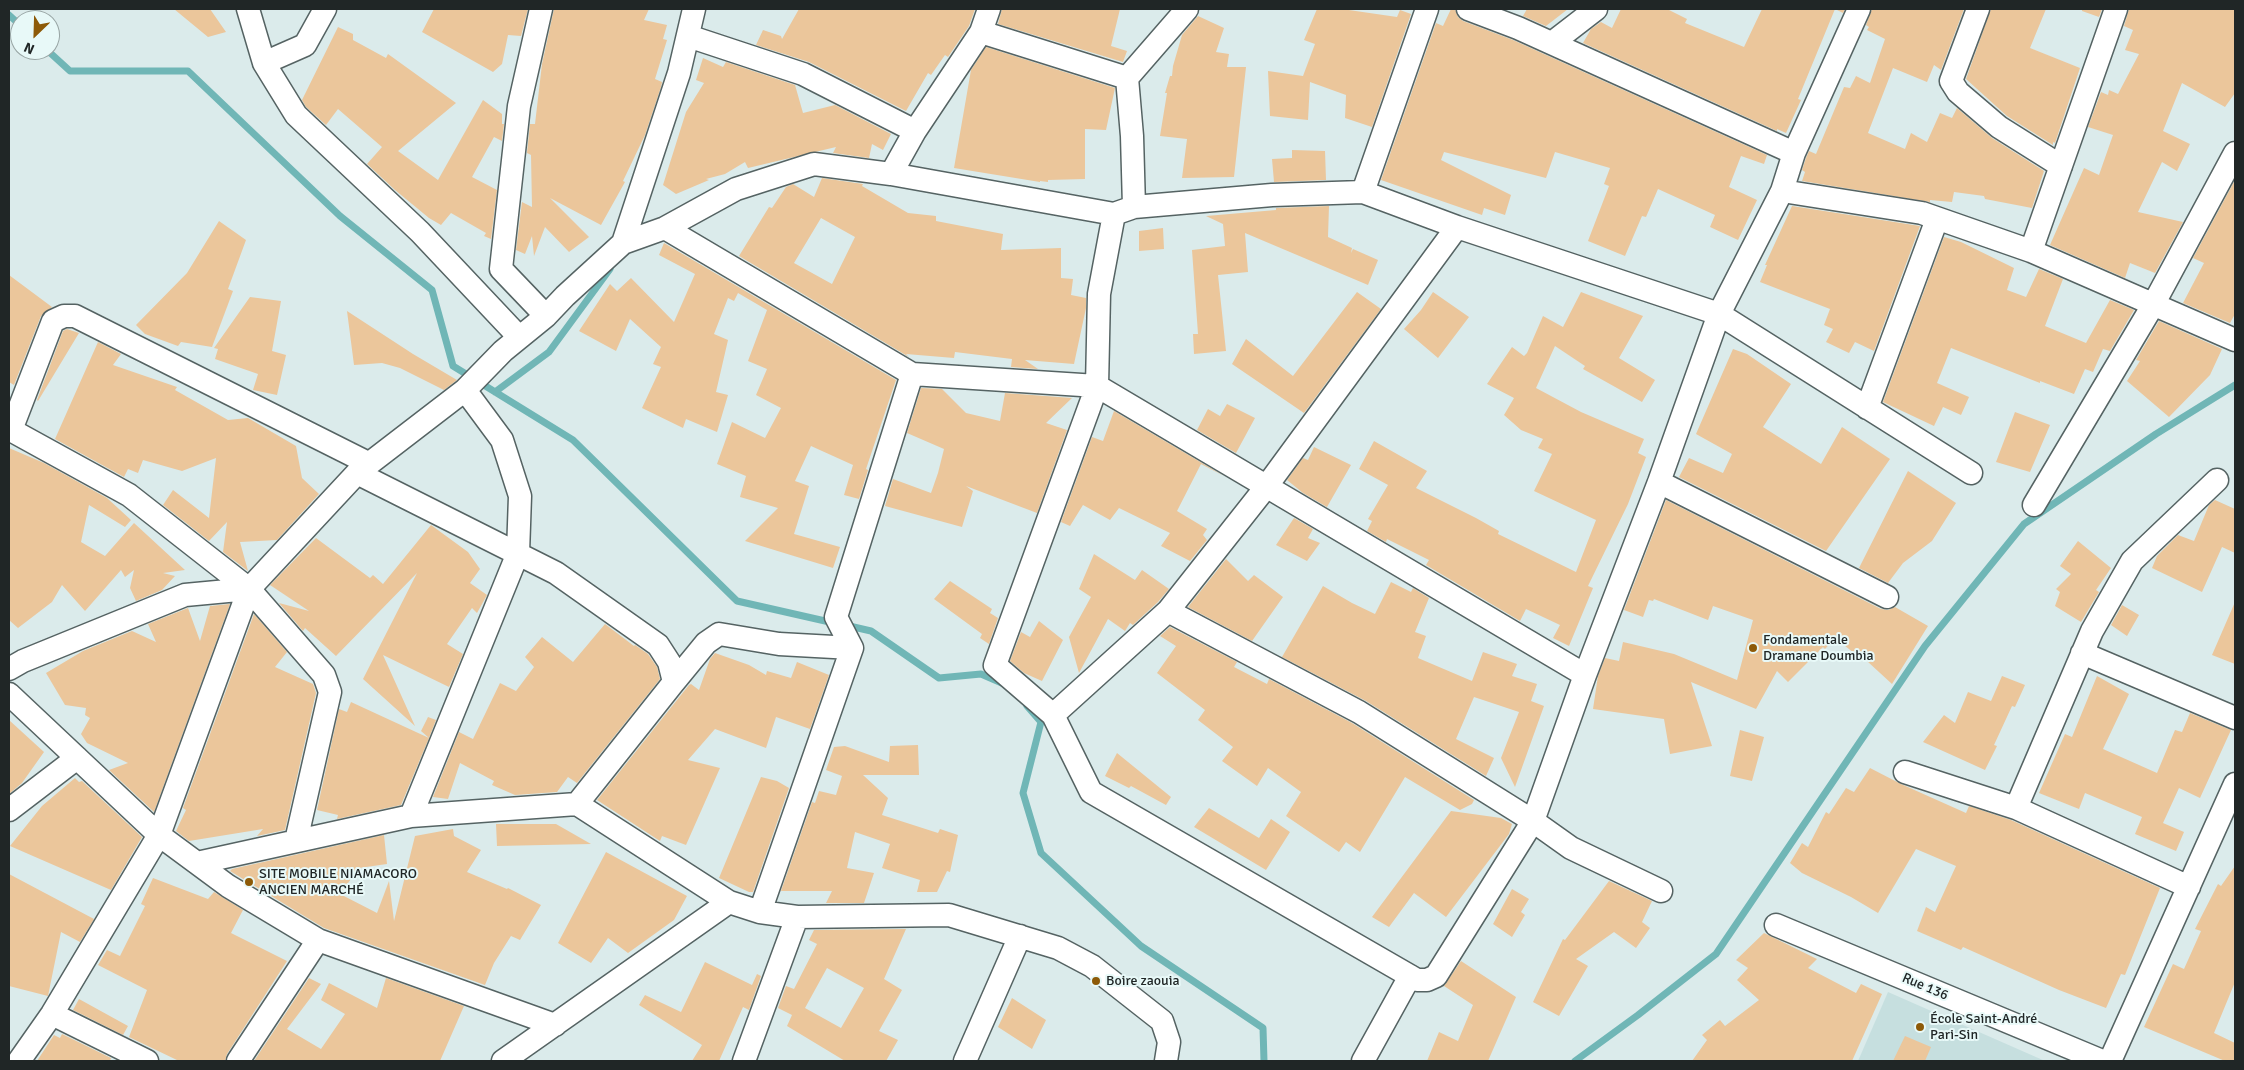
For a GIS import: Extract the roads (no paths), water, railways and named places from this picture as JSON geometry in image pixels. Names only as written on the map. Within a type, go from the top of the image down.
[{"type":"street","points":[[248,9],[264,63],[296,115],[420,232],[511,344]]},
{"type":"street","points":[[264,63],[305,45],[326,9]]},
{"type":"street","points":[[541,9],[519,106],[501,269],[546,316]]},
{"type":"street","points":[[623,244],[679,73],[694,9]]},
{"type":"street","points":[[891,174],[914,131],[981,32],[989,9]]},
{"type":"street","points":[[1187,9],[1127,78],[1132,136],[1124,210],[1099,294],[1097,386],[994,664],[1053,715],[1091,792],[1417,980],[1427,980],[1436,976],[1533,821],[1585,675],[1659,482],[1719,314],[1782,192],[1794,153],[1859,9]]},
{"type":"street","points":[[1363,192],[1427,9]]},
{"type":"street","points":[[1468,9],[1552,43],[1794,153]]},
{"type":"street","points":[[1552,43],[1596,9]]},
{"type":"street","points":[[1978,9],[1951,81],[1958,92],[1999,127],[2061,166]]},
{"type":"street","points":[[2031,251],[2116,9]]},
{"type":"street","points":[[981,32],[1127,78]]},
{"type":"street","points":[[688,36],[803,74],[914,131]]},
{"type":"street","points":[[2034,505],[2153,306],[2235,153]]},
{"type":"street","points":[[19,1061],[52,1014],[160,835],[250,589],[362,468],[465,390],[511,344],[546,316],[565,296],[623,244],[665,228],[736,189],[814,164],[1124,210],[1272,195],[1363,192],[1457,227],[1719,314],[1971,473]]},
{"type":"street","points":[[1782,192],[1922,213],[2031,251],[2153,306],[2235,340]]},
{"type":"street","points":[[1867,408],[1937,219]]},
{"type":"street","points":[[1053,715],[1168,611],[1266,487],[1457,227]]},
{"type":"street","points":[[665,228],[912,374],[1097,386],[1266,487],[1349,533],[1585,675]]},
{"type":"street","points":[[296,842],[330,692],[324,675],[250,589],[129,495],[10,430],[53,321],[64,316],[75,316],[556,573],[658,645],[669,662],[674,682]]},
{"type":"street","points":[[760,912],[852,648],[836,617],[912,374]]},
{"type":"street","points":[[411,816],[518,553],[520,496],[502,440],[465,390]]},
{"type":"street","points":[[2016,808],[2092,630],[2132,561],[2217,480]]},
{"type":"street","points":[[1659,482],[1886,597]]},
{"type":"street","points":[[13,660],[185,595],[250,589]]},
{"type":"street","points":[[1168,611],[1359,712],[1533,821],[1571,848],[1662,892]]},
{"type":"street","points":[[577,804],[706,643],[720,634],[779,644],[852,648]]},
{"type":"street","points":[[2082,653],[2235,718]]},
{"type":"street","points":[[9,694],[160,835],[228,886],[318,940],[555,1025]]},
{"type":"street","points":[[9,810],[77,758]]},
{"type":"street","points":[[1905,772],[2016,808],[2189,887]]},
{"type":"street","points":[[2110,1061],[2235,784]]},
{"type":"street","points":[[197,863],[411,816],[577,804],[729,902],[760,912],[797,917],[949,915],[1058,948],[1092,966],[1162,1021],[1169,1042],[1166,1061]]},
{"type":"street","points":[[503,1061],[729,902]]},
{"type":"street","points":[[744,1061],[797,917]]},
{"type":"street","name":"Rue 136","points":[[1776,925],[2102,1061]]},
{"type":"street","points":[[965,1061],[1020,936]]},
{"type":"street","points":[[238,1061],[318,940]]},
{"type":"street","points":[[1363,1061],[1410,976]]},
{"type":"street","points":[[52,1014],[147,1061]]},
{"type":"waterway","points":[[58,60],[70,71],[188,71],[340,216],[432,290],[453,366],[573,440],[737,601],[834,623]]},
{"type":"waterway","points":[[495,392],[549,352],[610,269]]},
{"type":"waterway","points":[[1575,1061],[1716,954],[1925,646],[2024,524],[2156,434],[2235,385]]},
{"type":"waterway","points":[[845,625],[871,631],[939,678],[981,674],[1004,684]]},
{"type":"waterway","points":[[1027,706],[1041,722],[1023,793],[1041,853],[1141,946],[1263,1028],[1264,1061]]},
{"type":"place","name":"Fondamentale Dramane Doumbia","points":[[1753,648]]},
{"type":"place","name":"SITE MOBILE NIAMACORO ANCIEN MARCHÉ","points":[[249,882]]},
{"type":"place","name":"Boire zaouia","points":[[1096,981]]},
{"type":"place","name":"École Saint-André Pari-Sin","points":[[1920,1027]]}]
